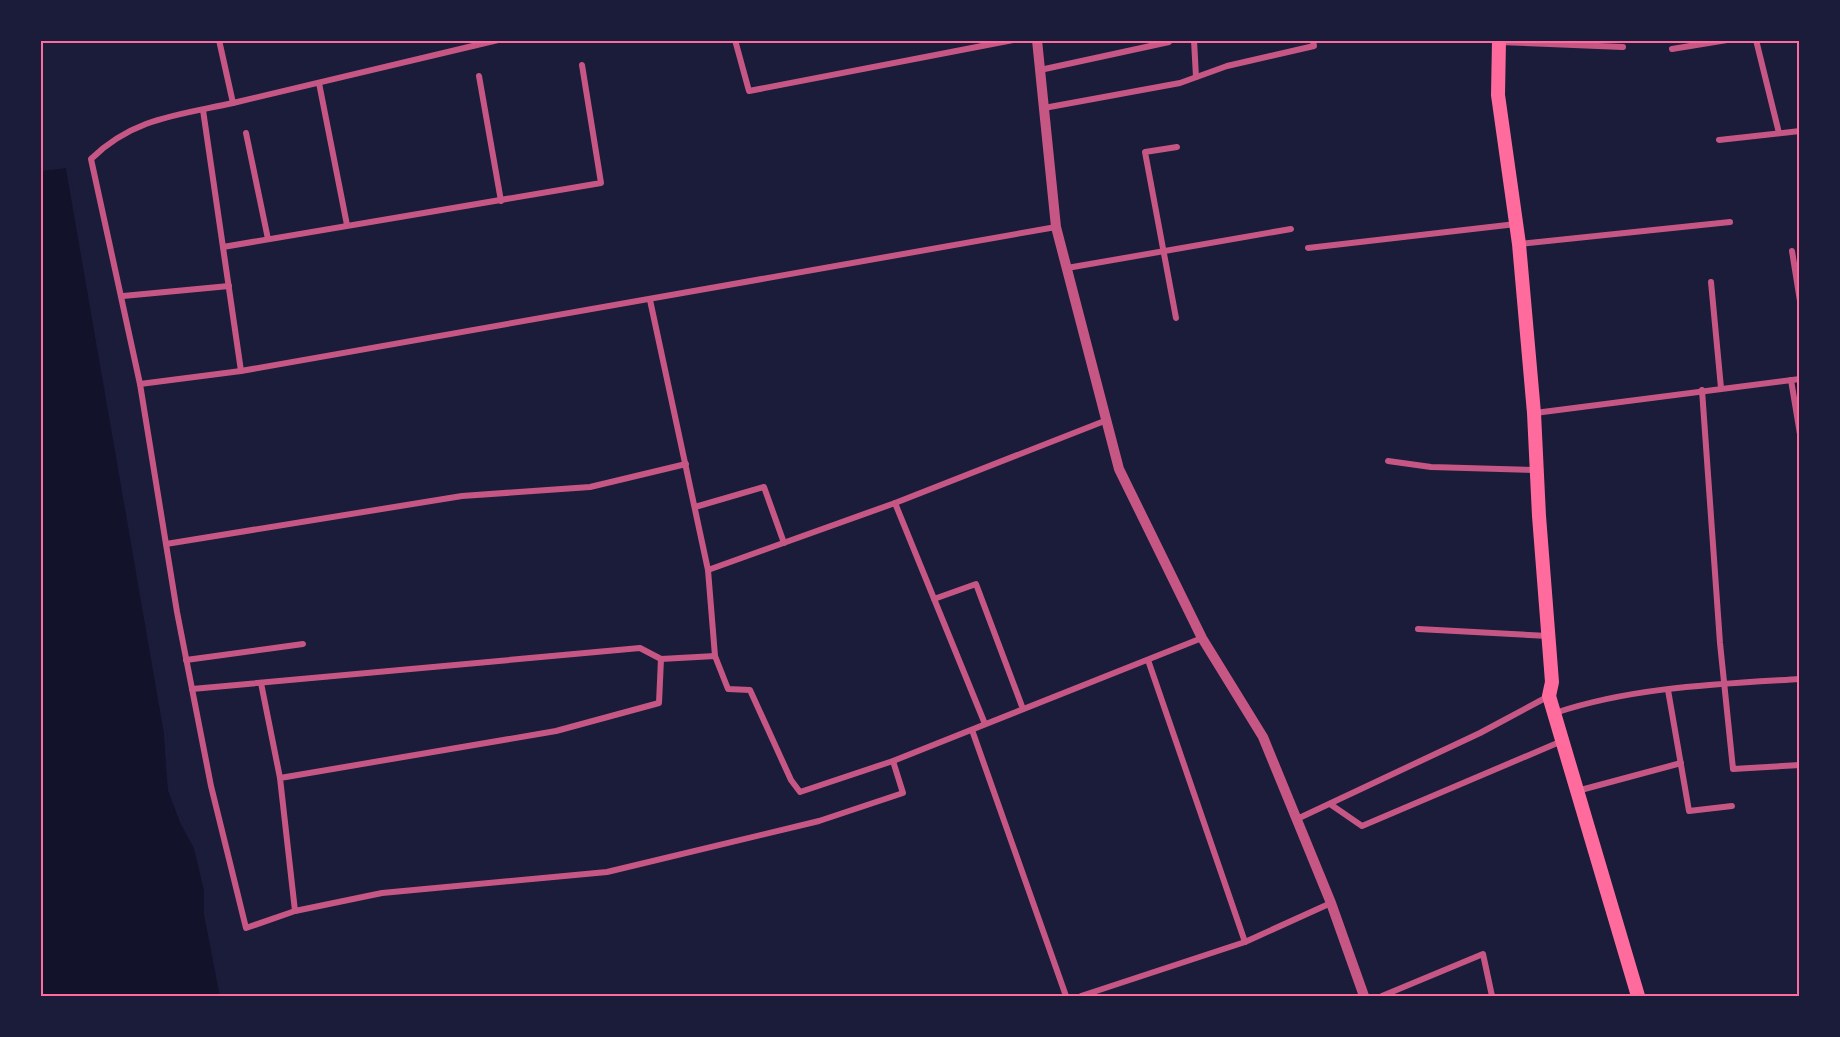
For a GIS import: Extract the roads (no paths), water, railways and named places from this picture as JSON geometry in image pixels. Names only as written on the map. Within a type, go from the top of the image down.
[{"type":"main road","points":[[1499,41],[1498,95],[1520,243],[1534,413],[1552,682],[1549,696],[1638,996]]},
{"type":"street","points":[[219,40],[233,103]]},
{"type":"street","points":[[498,40],[139,124],[109,141],[91,159],[123,296],[140,384],[186,660],[211,786],[246,928],[295,911],[382,893],[607,872],[819,821],[903,793],[892,761]]},
{"type":"street","points":[[735,40],[749,91],[1013,40]]},
{"type":"street","points":[[1037,40],[1056,227],[1119,469],[1202,638],[1263,737],[1331,903],[1364,996]]},
{"type":"street","points":[[1194,40],[1196,77]]},
{"type":"street","points":[[1044,108],[1180,83],[1227,66],[1314,46],[1313,40]]},
{"type":"street","points":[[1672,49],[1727,40]]},
{"type":"street","points":[[1756,40],[1779,134]]},
{"type":"street","points":[[1499,41],[1623,47]]},
{"type":"street","points":[[1040,70],[1169,42]]},
{"type":"street","points":[[224,247],[601,183],[582,64]]},
{"type":"street","points":[[479,76],[501,201]]},
{"type":"street","points":[[319,83],[346,225]]},
{"type":"street","points":[[203,110],[241,371]]},
{"type":"street","points":[[1719,140],[1800,131]]},
{"type":"street","points":[[246,133],[268,239]]},
{"type":"street","points":[[1176,318],[1144,152],[1178,147]]},
{"type":"street","points":[[1520,243],[1730,222]]},
{"type":"street","points":[[1308,248],[1516,224]]},
{"type":"street","points":[[140,384],[241,371],[1056,227]]},
{"type":"street","points":[[1067,268],[1291,229]]},
{"type":"street","points":[[1792,251],[1800,301]]},
{"type":"street","points":[[1711,282],[1721,388]]},
{"type":"street","points":[[123,296],[229,286]]},
{"type":"street","points":[[650,300],[708,570],[715,656],[728,689],[750,690],[791,780],[800,792],[892,761],[1202,638]]},
{"type":"street","points":[[1534,413],[1800,379]]},
{"type":"street","points":[[1791,380],[1800,434]]},
{"type":"street","points":[[1702,390],[1724,683],[1733,769],[1800,765]]},
{"type":"street","points":[[708,570],[895,503],[1107,420]]},
{"type":"street","points":[[1388,461],[1431,466],[1537,470]]},
{"type":"street","points":[[166,544],[462,496],[590,488],[686,464]]},
{"type":"street","points":[[695,507],[764,487],[784,543]]},
{"type":"street","points":[[895,503],[985,724]]},
{"type":"street","points":[[934,599],[976,584],[1023,709]]},
{"type":"street","points":[[1418,629],[1548,636]]},
{"type":"street","points":[[186,660],[303,644]]},
{"type":"street","points":[[192,689],[640,648],[661,659],[715,656]]},
{"type":"street","points":[[280,778],[556,731],[659,703],[661,659]]},
{"type":"street","points":[[1148,660],[1245,942]]},
{"type":"street","points":[[1554,713],[1593,700],[1724,683],[1800,679]]},
{"type":"street","points":[[261,684],[280,778],[295,911]]},
{"type":"street","points":[[1668,690],[1689,811],[1732,806]]},
{"type":"street","points":[[1297,819],[1480,733],[1549,696]]},
{"type":"street","points":[[972,730],[1066,996]]},
{"type":"street","points":[[1330,804],[1362,826],[1562,741]]},
{"type":"street","points":[[1577,792],[1681,763]]},
{"type":"street","points":[[1081,996],[1245,942],[1331,903]]},
{"type":"street","points":[[1382,996],[1484,954],[1492,996]]}]
